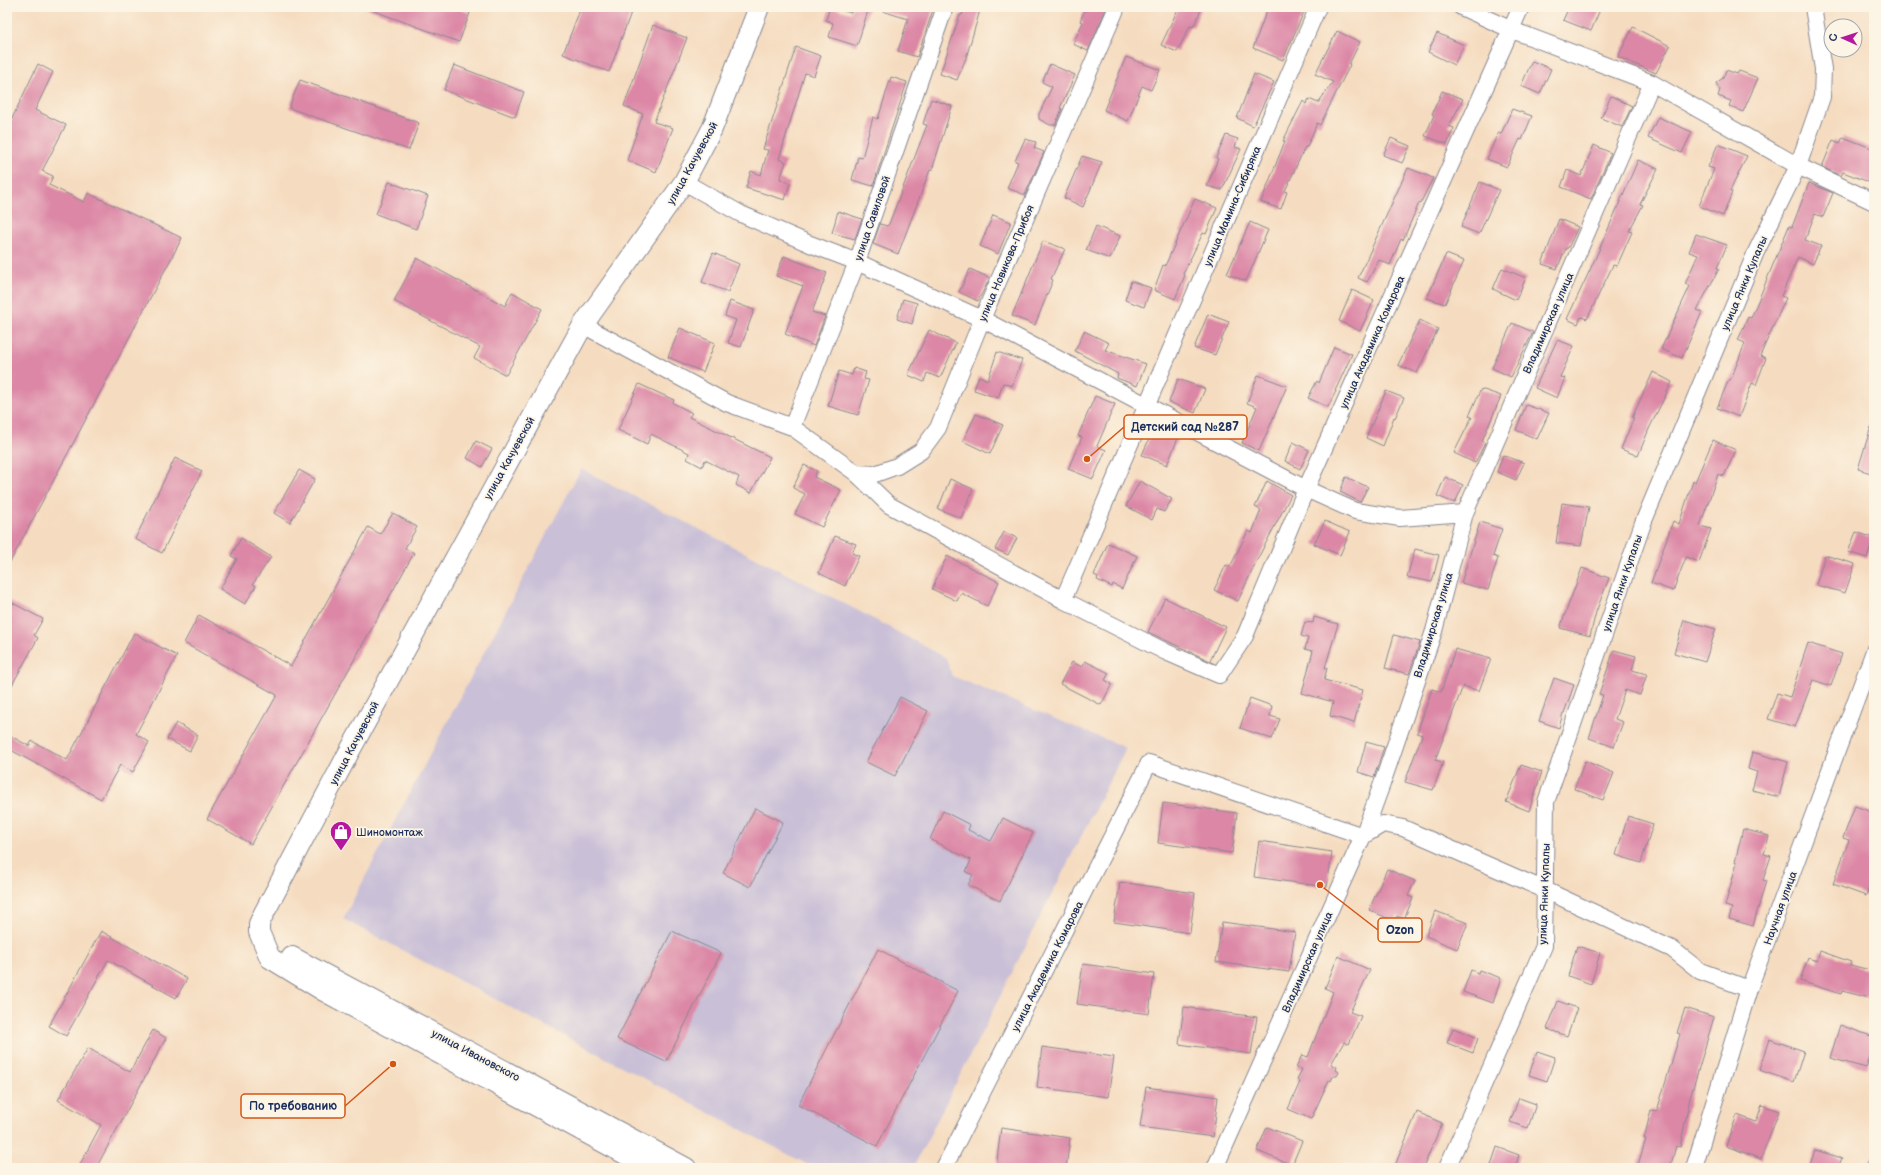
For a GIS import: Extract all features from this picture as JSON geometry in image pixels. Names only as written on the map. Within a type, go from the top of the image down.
[{"type":"street","name":"улица Качуевской","points":[[267,951],[260,935],[259,928],[263,915],[352,747],[583,325],[684,182],[712,130],[759,7]]},
{"type":"street","name":"улица Савиловой","points":[[792,427],[857,262],[944,7]]},
{"type":"street","name":"улица Новикова-Прибоя","points":[[856,473],[875,474],[897,466],[921,451],[938,428],[982,319],[1116,7]]},
{"type":"street","name":"улица Мамина-Сибиряка","points":[[1063,600],[1145,406],[1318,7]]},
{"type":"street","points":[[1461,7],[1512,30],[1652,83],[1798,166],[1874,202]]},
{"type":"street","name":"улица Академика Комарова","points":[[1063,600],[1166,652],[1219,675],[1245,636],[1306,489],[1521,7]]},
{"type":"street","name":"улица Янки Купалы","points":[[1447,1168],[1544,946],[1546,802],[1643,523],[1756,252],[1798,166],[1822,97],[1823,69],[1813,7]]},
{"type":"street","name":"Владимирская улица","points":[[1215,1168],[1363,836],[1434,631],[1465,512],[1652,83]]},
{"type":"street","points":[[684,182],[741,214],[810,244],[857,262],[982,319],[1145,406],[1306,489],[1356,511],[1400,518],[1465,512]]},
{"type":"street","points":[[583,325],[727,403],[792,427],[856,473],[889,505],[1063,600]]},
{"type":"street","name":"Научная улица","points":[[1694,1168],[1749,989],[1874,651]]},
{"type":"street","name":"улица Академика Комарова","points":[[944,1168],[1149,763],[1363,836]]},
{"type":"street","points":[[1363,836],[1383,824],[1403,828],[1545,890],[1672,949],[1700,971],[1749,989]]},
{"type":"street","name":"улица Ивановского","points":[[267,951],[275,948],[686,1168]]},
{"type":"street","name":"улица Ивановского","points":[[267,951],[331,994],[651,1168]]},
{"type":"shaded area","points":[[581,469],[855,609],[946,658],[952,676],[1126,748],[913,1168],[814,1168],[343,919]]},
{"type":"building","points":[[453,7],[470,13],[459,42],[366,8]]},
{"type":"building","points":[[581,7],[633,7],[609,72],[563,54]]},
{"type":"building","points":[[830,7],[851,13],[853,7],[869,7],[857,46],[829,37],[833,23],[826,20]]},
{"type":"building","points":[[879,7],[934,7],[917,57],[898,51],[908,19],[879,10]]},
{"type":"building","points":[[965,7],[981,7],[966,58],[957,80],[940,74],[960,15],[962,15]]},
{"type":"building","points":[[1086,7],[1106,9],[1088,51],[1073,44],[1083,22],[1080,21]]},
{"type":"building","points":[[1179,7],[1194,7],[1201,10],[1193,27],[1190,26],[1177,52],[1161,45]]},
{"type":"building","points":[[1268,7],[1306,7],[1283,60],[1253,48]]},
{"type":"building","points":[[1569,7],[1601,7],[1591,31],[1563,20]]},
{"type":"building","points":[[653,25],[687,38],[654,122],[673,128],[656,172],[627,160],[643,114],[624,106]]},
{"type":"building","points":[[1633,27],[1670,46],[1656,73],[1618,57]]},
{"type":"building","points":[[1337,31],[1360,42],[1349,64],[1350,65],[1320,125],[1317,123],[1307,147],[1305,147],[1285,191],[1287,192],[1281,209],[1261,202],[1285,141],[1283,141],[1303,101],[1306,104],[1309,99],[1318,103],[1333,82],[1315,74]]},
{"type":"building","points":[[1437,33],[1464,45],[1454,65],[1428,52]]},
{"type":"building","points":[[796,47],[821,56],[814,76],[805,73],[779,159],[786,162],[780,179],[790,183],[785,200],[746,188],[751,171],[761,175],[768,150],[763,149]]},
{"type":"building","points":[[1126,57],[1160,70],[1151,90],[1142,86],[1128,121],[1104,110]]},
{"type":"building","points":[[1532,61],[1551,69],[1540,94],[1521,86]]},
{"type":"building","points":[[38,64],[53,72],[35,110],[66,125],[42,171],[53,176],[49,185],[84,202],[88,193],[182,238],[7,568],[7,129]]},
{"type":"building","points":[[1050,64],[1075,75],[1060,108],[1062,109],[1055,125],[1050,125],[1039,119],[1039,114],[1052,87],[1042,82]]},
{"type":"building","points":[[454,65],[524,92],[515,117],[444,90]]},
{"type":"building","points":[[1726,70],[1737,74],[1739,71],[1758,78],[1743,112],[1729,106],[1731,101],[1718,96],[1720,90],[1716,83],[1723,78]]},
{"type":"building","points":[[1254,74],[1274,82],[1253,126],[1237,118]]},
{"type":"building","points":[[891,77],[907,82],[873,186],[852,180],[858,157],[862,158],[873,117],[878,119]]},
{"type":"building","points":[[300,80],[419,123],[409,150],[289,108]]},
{"type":"building","points":[[1442,91],[1463,99],[1449,126],[1454,128],[1447,144],[1425,136],[1434,115],[1432,114]]},
{"type":"building","points":[[1611,96],[1632,106],[1622,127],[1601,118]]},
{"type":"building","points":[[931,99],[952,106],[932,170],[930,170],[898,254],[873,244],[880,224],[887,226],[889,224],[927,125],[923,124]]},
{"type":"building","points":[[1512,109],[1532,116],[1522,140],[1520,139],[1507,167],[1487,159],[1498,133],[1501,134]]},
{"type":"building","points":[[1658,117],[1692,132],[1682,153],[1648,138]]},
{"type":"building","points":[[1226,135],[1238,139],[1235,147],[1241,149],[1222,190],[1207,186],[1218,159],[1216,158]]},
{"type":"building","points":[[1843,137],[1874,149],[1874,184],[1843,172],[1841,176],[1822,167],[1833,140],[1840,143]]},
{"type":"building","points":[[1391,138],[1410,146],[1402,163],[1383,155]]},
{"type":"building","points":[[1025,139],[1036,142],[1034,148],[1044,152],[1025,195],[1007,188],[1018,162],[1015,161]]},
{"type":"building","points":[[1718,144],[1747,156],[1730,191],[1732,192],[1723,216],[1699,206],[1714,169],[1708,167]]},
{"type":"building","points":[[1594,145],[1611,153],[1591,199],[1561,187],[1567,170],[1581,176]]},
{"type":"building","points":[[1082,156],[1102,162],[1083,207],[1064,198]]},
{"type":"building","points":[[1638,160],[1658,169],[1640,204],[1643,205],[1629,231],[1632,232],[1617,266],[1613,265],[1587,319],[1581,317],[1578,324],[1567,319],[1596,257]]},
{"type":"building","points":[[1408,168],[1433,178],[1420,204],[1419,203],[1403,240],[1401,239],[1390,265],[1379,260],[1367,282],[1358,278]]},
{"type":"building","points":[[389,182],[428,196],[416,229],[376,214]]},
{"type":"building","points":[[1480,182],[1499,190],[1479,234],[1461,227]]},
{"type":"building","points":[[1809,183],[1833,193],[1823,217],[1815,214],[1805,240],[1821,246],[1813,264],[1798,257],[1781,296],[1786,298],[1760,356],[1766,358],[1756,385],[1752,383],[1739,417],[1717,408],[1729,379],[1731,379],[1745,343],[1738,340],[1748,317],[1751,318],[1789,226],[1792,227]]},
{"type":"building","points":[[1195,199],[1217,208],[1206,234],[1203,233],[1183,274],[1185,275],[1175,299],[1154,290],[1163,265],[1165,266]]},
{"type":"building","points":[[838,211],[862,219],[855,239],[832,233]]},
{"type":"building","points":[[993,215],[1011,222],[998,254],[980,246]]},
{"type":"building","points":[[1559,219],[1578,227],[1568,248],[1566,248],[1557,269],[1542,264]]},
{"type":"building","points":[[1250,222],[1268,230],[1246,281],[1227,274]]},
{"type":"building","points":[[1096,226],[1120,236],[1110,259],[1086,250]]},
{"type":"building","points":[[1696,234],[1727,245],[1717,268],[1719,269],[1697,310],[1702,312],[1682,358],[1661,349],[1690,286],[1685,284],[1698,255],[1689,252]]},
{"type":"building","points":[[1043,241],[1065,249],[1051,279],[1053,280],[1035,325],[1012,316]]},
{"type":"building","points":[[713,253],[739,264],[728,292],[702,282]]},
{"type":"building","points":[[1446,254],[1464,261],[1445,304],[1427,298]]},
{"type":"building","points":[[784,256],[827,273],[812,312],[825,316],[814,346],[785,334],[803,286],[776,276]]},
{"type":"building","points":[[417,258],[505,306],[512,292],[542,309],[506,375],[474,358],[480,347],[394,301]]},
{"type":"building","points":[[1502,268],[1526,278],[1516,300],[1493,289]]},
{"type":"building","points":[[970,269],[990,278],[978,301],[959,292]]},
{"type":"building","points":[[1131,281],[1151,288],[1144,307],[1125,300]]},
{"type":"building","points":[[1352,290],[1374,300],[1360,331],[1339,321]]},
{"type":"building","points":[[903,299],[917,303],[912,324],[897,319]]},
{"type":"building","points":[[730,301],[754,310],[741,347],[728,343],[736,320],[725,316]]},
{"type":"building","points":[[1208,314],[1229,322],[1215,355],[1194,348]]},
{"type":"building","points":[[1420,320],[1438,329],[1417,373],[1398,365]]},
{"type":"building","points":[[1512,323],[1533,332],[1511,377],[1492,368]]},
{"type":"building","points":[[680,328],[715,343],[703,372],[668,357]]},
{"type":"building","points":[[929,330],[956,343],[940,378],[927,373],[924,382],[908,375]]},
{"type":"building","points":[[1084,331],[1109,343],[1105,350],[1146,364],[1137,386],[1117,378],[1118,374],[1075,351]]},
{"type":"building","points":[[1557,340],[1574,346],[1560,377],[1565,378],[1557,398],[1535,388]]},
{"type":"building","points":[[1334,347],[1352,354],[1328,407],[1308,398],[1317,381],[1319,383]]},
{"type":"building","points":[[997,352],[1022,360],[1012,386],[1003,383],[998,398],[974,390],[979,376],[988,380]]},
{"type":"building","points":[[854,368],[866,372],[864,379],[869,380],[858,415],[828,406],[839,371],[852,375]]},
{"type":"building","points":[[1653,372],[1672,382],[1649,429],[1638,456],[1621,449],[1634,418],[1632,418]]},
{"type":"building","points":[[1258,375],[1287,386],[1259,451],[1242,443],[1257,407],[1247,403]]},
{"type":"building","points":[[1178,379],[1205,389],[1195,413],[1169,402]]},
{"type":"building","points":[[639,384],[674,400],[673,403],[692,413],[689,417],[770,457],[751,493],[736,485],[739,477],[705,460],[702,467],[687,459],[689,453],[651,434],[647,444],[618,430]]},
{"type":"building","points":[[1481,389],[1501,396],[1482,441],[1485,443],[1475,463],[1454,453],[1472,417],[1469,416]]},
{"type":"building","points":[[1386,391],[1404,398],[1395,418],[1394,417],[1383,446],[1366,438]]},
{"type":"building","points":[[1095,396],[1115,404],[1097,446],[1106,450],[1093,479],[1068,469],[1082,437],[1078,436]]},
{"type":"building","points":[[1526,405],[1549,413],[1537,439],[1516,430]]},
{"type":"building","points":[[976,414],[1003,425],[990,454],[963,441]]},
{"type":"building","points":[[1871,427],[1874,427],[1874,474],[1858,469]]},
{"type":"building","points":[[1154,428],[1178,438],[1167,465],[1142,455]]},
{"type":"building","points":[[1713,440],[1736,450],[1724,476],[1718,474],[1700,526],[1711,529],[1699,562],[1686,557],[1673,591],[1651,583],[1673,521],[1679,524],[1693,481],[1695,482]]},
{"type":"building","points":[[476,441],[492,449],[482,467],[467,458]]},
{"type":"building","points":[[1293,442],[1309,450],[1300,469],[1285,461]]},
{"type":"building","points":[[1503,455],[1524,463],[1516,480],[1497,472]]},
{"type":"building","points":[[175,458],[202,471],[162,553],[135,539]]},
{"type":"building","points":[[804,465],[817,471],[814,477],[841,490],[822,527],[795,514],[805,494],[793,488]]},
{"type":"building","points":[[299,470],[315,479],[290,523],[274,513]]},
{"type":"building","points":[[1346,477],[1368,487],[1360,502],[1340,492]]},
{"type":"building","points":[[1445,477],[1463,485],[1455,503],[1437,496]]},
{"type":"building","points":[[950,479],[973,489],[961,518],[938,509]]},
{"type":"building","points":[[1140,481],[1172,499],[1164,512],[1157,509],[1152,520],[1126,506]]},
{"type":"building","points":[[1267,481],[1291,495],[1256,562],[1238,601],[1214,590],[1226,565],[1230,567],[1248,531],[1252,533],[1261,510],[1255,507]]},
{"type":"building","points":[[1562,503],[1589,507],[1581,546],[1556,543]]},
{"type":"building","points":[[393,513],[417,527],[405,548],[414,553],[251,844],[207,819],[277,695],[184,643],[199,615],[291,666],[368,527],[380,534]]},
{"type":"building","points":[[1325,521],[1350,532],[1340,555],[1314,544]]},
{"type":"building","points":[[1480,522],[1502,529],[1493,556],[1498,558],[1488,590],[1461,583]]},
{"type":"building","points":[[1004,532],[1017,538],[1008,555],[995,549]]},
{"type":"building","points":[[1856,532],[1874,538],[1867,558],[1848,552]]},
{"type":"building","points":[[835,536],[856,544],[852,553],[859,556],[845,586],[819,573]]},
{"type":"building","points":[[241,538],[271,557],[253,584],[256,586],[245,604],[220,589],[237,559],[231,556]]},
{"type":"building","points":[[1108,543],[1137,556],[1122,589],[1113,584],[1112,587],[1097,580],[1098,577],[1094,575]]},
{"type":"building","points":[[1415,549],[1439,555],[1432,582],[1407,577]]},
{"type":"building","points":[[1825,555],[1855,564],[1845,593],[1816,585]]},
{"type":"building","points":[[947,556],[999,582],[987,606],[961,593],[957,601],[932,589]]},
{"type":"building","points":[[1582,568],[1609,578],[1596,612],[1590,636],[1560,628]]},
{"type":"building","points":[[1165,598],[1226,627],[1210,661],[1148,632]]},
{"type":"building","points":[[7,600],[43,619],[34,635],[38,638],[7,694]]},
{"type":"building","points":[[1314,617],[1338,624],[1325,668],[1327,668],[1324,680],[1363,690],[1354,723],[1330,716],[1333,702],[1302,693],[1313,651],[1305,649],[1308,638],[1301,636],[1305,622],[1313,623]]},
{"type":"building","points":[[1684,620],[1716,629],[1705,662],[1674,653]]},
{"type":"building","points":[[134,633],[177,656],[136,734],[149,742],[133,772],[120,765],[101,799],[7,748],[7,734],[29,746],[32,741],[67,760]]},
{"type":"building","points":[[1394,635],[1420,642],[1409,674],[1385,668]]},
{"type":"building","points":[[1808,643],[1842,654],[1831,686],[1813,680],[1795,727],[1768,719],[1777,693],[1790,697]]},
{"type":"building","points":[[1455,649],[1491,659],[1479,691],[1463,686],[1435,760],[1443,762],[1433,790],[1405,782],[1422,735],[1417,733],[1432,689],[1441,692]]},
{"type":"building","points":[[1614,650],[1636,656],[1632,670],[1647,674],[1640,695],[1625,690],[1615,719],[1623,722],[1614,747],[1589,738],[1603,695],[1599,694]]},
{"type":"building","points":[[1085,661],[1109,673],[1105,680],[1112,684],[1101,705],[1060,684],[1072,662],[1082,667]]},
{"type":"building","points":[[1554,678],[1574,685],[1559,728],[1539,721]]},
{"type":"building","points":[[900,697],[928,711],[895,776],[866,762]]},
{"type":"building","points":[[1250,698],[1272,706],[1270,716],[1280,719],[1272,739],[1240,728]]},
{"type":"building","points":[[176,723],[198,735],[190,751],[167,739]]},
{"type":"building","points":[[1366,742],[1384,747],[1374,777],[1358,772]]},
{"type":"building","points":[[1752,752],[1788,762],[1779,797],[1752,790],[1757,772],[1748,769]]},
{"type":"building","points":[[1585,761],[1614,773],[1603,800],[1574,789]]},
{"type":"building","points":[[1521,765],[1542,772],[1529,811],[1506,802]]},
{"type":"building","points":[[1163,803],[1237,813],[1232,853],[1158,843]]},
{"type":"building","points":[[1855,806],[1874,813],[1874,874],[1866,896],[1833,884],[1849,840],[1843,838]]},
{"type":"building","points":[[755,808],[783,822],[750,887],[723,873]]},
{"type":"building","points":[[943,811],[970,825],[968,830],[991,841],[1003,818],[1033,833],[1000,901],[968,885],[973,875],[966,872],[971,860],[930,839]]},
{"type":"building","points":[[1628,816],[1653,824],[1641,863],[1616,855]]},
{"type":"building","points":[[1743,829],[1769,836],[1764,854],[1771,856],[1763,880],[1766,881],[1753,926],[1729,919],[1732,908],[1725,906],[1737,862],[1735,862]]},
{"type":"building","points":[[1259,841],[1332,852],[1327,887],[1254,877]]},
{"type":"building","points":[[1387,869],[1415,881],[1408,896],[1413,898],[1404,919],[1397,916],[1394,921],[1369,910]]},
{"type":"building","points":[[1120,882],[1195,893],[1190,933],[1114,922]]},
{"type":"building","points":[[1435,911],[1468,923],[1457,949],[1426,936]]},
{"type":"building","points":[[1222,922],[1295,932],[1289,972],[1216,962]]},
{"type":"building","points":[[101,931],[187,979],[176,998],[108,960],[66,1036],[49,1026]]},
{"type":"building","points":[[672,931],[721,953],[666,1062],[617,1039]]},
{"type":"building","points":[[1577,946],[1600,953],[1591,984],[1568,976]]},
{"type":"building","points":[[878,949],[958,991],[877,1146],[798,1105]]},
{"type":"building","points":[[1820,951],[1851,962],[1850,965],[1874,971],[1874,999],[1842,991],[1841,994],[1800,981],[1808,958],[1817,961]]},
{"type":"building","points":[[1338,956],[1370,970],[1350,1012],[1361,1016],[1349,1044],[1344,1042],[1331,1064],[1337,1067],[1336,1070],[1339,1072],[1337,1076],[1333,1076],[1331,1081],[1329,1080],[1311,1119],[1288,1109],[1300,1082],[1297,1080],[1302,1069],[1296,1068],[1302,1055],[1308,1057],[1333,992],[1325,988]]},
{"type":"building","points":[[1083,964],[1154,974],[1149,1014],[1077,1004]]},
{"type":"building","points":[[1471,970],[1478,973],[1479,970],[1501,978],[1493,1003],[1463,992]]},
{"type":"building","points":[[1558,1001],[1577,1008],[1567,1036],[1547,1029]]},
{"type":"building","points":[[1184,1007],[1257,1017],[1251,1054],[1179,1044]]},
{"type":"building","points":[[1685,1008],[1714,1017],[1690,1098],[1680,1147],[1676,1146],[1670,1168],[1637,1168],[1646,1139],[1644,1139],[1651,1110],[1657,1111],[1680,1034],[1677,1033]]},
{"type":"building","points":[[1840,1025],[1874,1037],[1874,1045],[1866,1068],[1830,1058]]},
{"type":"building","points":[[1453,1028],[1478,1038],[1473,1053],[1447,1043]]},
{"type":"building","points":[[153,1030],[166,1038],[96,1168],[78,1168],[101,1125],[58,1100],[88,1048],[130,1072]]},
{"type":"building","points":[[1769,1039],[1804,1051],[1794,1082],[1759,1070]]},
{"type":"building","points":[[1042,1047],[1114,1057],[1108,1097],[1037,1087]]},
{"type":"building","points":[[1537,1051],[1555,1057],[1547,1081],[1529,1075]]},
{"type":"building","points":[[1146,1087],[1218,1097],[1213,1137],[1140,1127]]},
{"type":"building","points":[[1519,1098],[1536,1104],[1528,1128],[1510,1122]]},
{"type":"building","points":[[1762,1105],[1779,1111],[1761,1159],[1726,1146],[1737,1115],[1756,1122]]},
{"type":"building","points":[[1417,1112],[1442,1123],[1423,1168],[1394,1168]]},
{"type":"building","points":[[1267,1127],[1302,1141],[1292,1165],[1257,1151]]},
{"type":"building","points":[[1001,1128],[1070,1138],[1066,1168],[996,1168]]},
{"type":"building","points":[[1497,1147],[1519,1155],[1515,1168],[1500,1168],[1491,1165]]},
{"type":"building","points":[[1815,1150],[1842,1158],[1838,1168],[1809,1168]]},
{"type":"place","name":"Детский сад №287","points":[[1087,459]]},
{"type":"place","name":"Шиномонтаж","points":[[341,852]]},
{"type":"place","name":"Ozon","points":[[1320,885]]},
{"type":"place","name":"По требованию","points":[[393,1064]]}]
